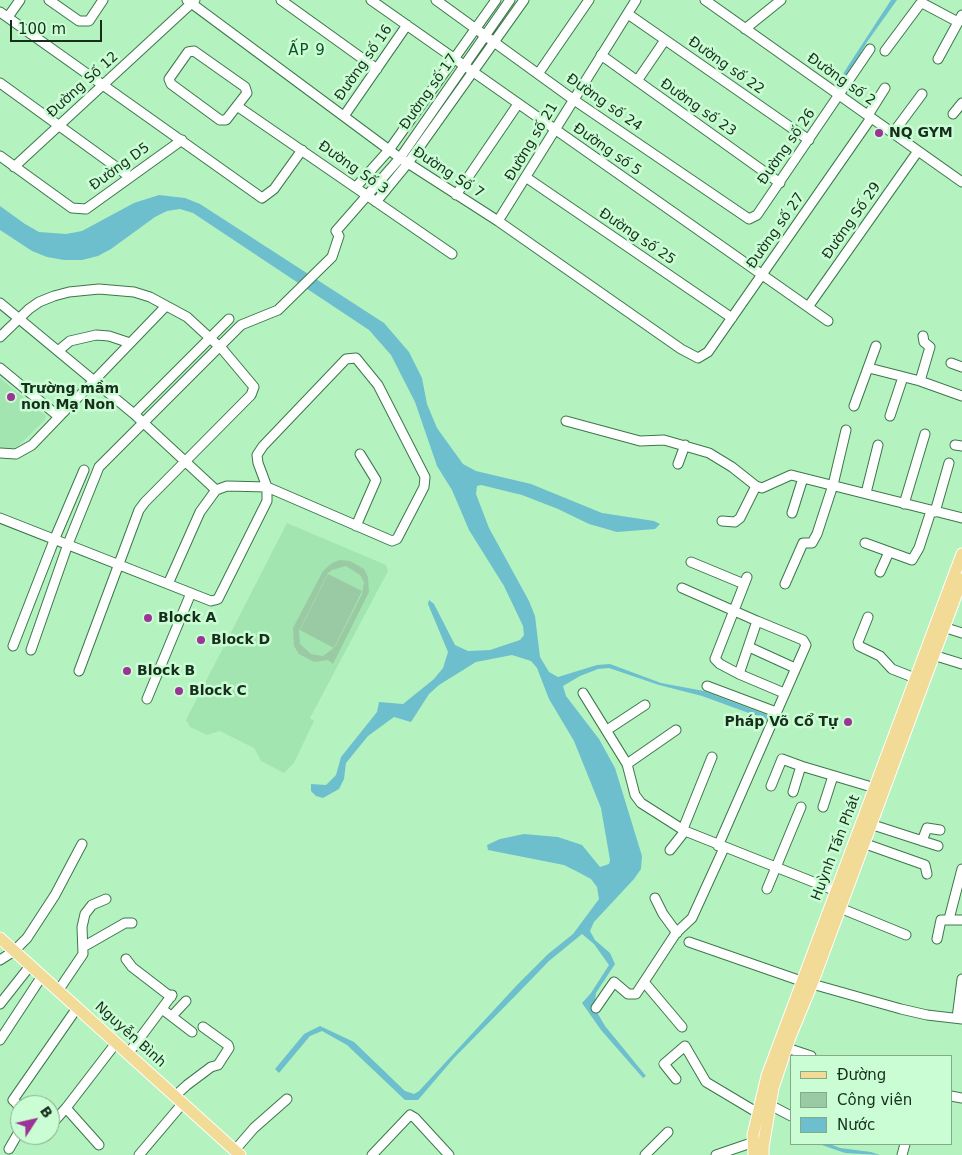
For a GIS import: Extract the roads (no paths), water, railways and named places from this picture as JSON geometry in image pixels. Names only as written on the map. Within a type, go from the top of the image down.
[{"type":"main road","name":"Huỳnh Tấn Phát","points":[[754,1155],[758,1113],[767,1076],[840,908],[901,730],[915,678],[962,554]]},
{"type":"main road","name":"Huỳnh Tấn Phát","points":[[763,1155],[770,1105],[836,891],[875,788],[933,655],[962,579]]},
{"type":"main road","name":"Nguyễn Bình","points":[[0,938],[238,1152]]},
{"type":"street","points":[[20,0],[4,14],[259,196],[264,198],[270,193],[302,150]]},
{"type":"street","points":[[49,0],[79,21],[89,21],[104,0]]},
{"type":"street","points":[[281,0],[377,69]]},
{"type":"street","name":"Đường số 5","points":[[371,0],[407,25],[476,67],[518,104],[556,128],[828,320]]},
{"type":"street","name":"Đường số 17","points":[[356,187],[389,150],[496,0]]},
{"type":"street","name":"Đường số 17","points":[[366,195],[404,161],[467,62],[510,0]]},
{"type":"street","points":[[376,202],[404,161],[476,67],[524,0]]},
{"type":"street","points":[[538,74],[589,0]]},
{"type":"street","name":"Đường số 21","points":[[498,222],[636,0]]},
{"type":"street","name":"Đường số 2","points":[[705,0],[745,29],[843,92],[892,133],[962,182]]},
{"type":"street","points":[[745,29],[781,0]]},
{"type":"street","name":"Đường Số 12","points":[[14,166],[192,1]]},
{"type":"street","name":"Đường Số 7","points":[[192,1],[404,161],[498,222],[681,350],[695,358],[701,357]]},
{"type":"street","name":"Đường số 24","points":[[436,1],[538,74],[571,104],[744,218],[757,215]]},
{"type":"street","points":[[885,51],[920,4],[959,25],[938,59]]},
{"type":"street","name":"Đường số 22","points":[[628,14],[809,140]]},
{"type":"street","name":"Đường số 16","points":[[344,116],[407,25]]},
{"type":"street","points":[[637,81],[665,40]]},
{"type":"street","name":"Đường số 26","points":[[757,215],[843,92],[870,48]]},
{"type":"street","points":[[194,51],[245,87],[247,93],[237,106],[226,120],[220,120],[171,84],[169,79],[188,52],[194,51]]},
{"type":"street","name":"Đường số 23","points":[[601,56],[780,183]]},
{"type":"street","points":[[0,83],[130,177]]},
{"type":"street","name":"Đường số 27","points":[[701,357],[708,352],[762,275],[871,114],[885,88]]},
{"type":"street","points":[[892,133],[922,94]]},
{"type":"street","points":[[953,114],[962,103]]},
{"type":"street","points":[[456,195],[518,104]]},
{"type":"street","name":"Đường Số 3","points":[[237,106],[452,254]]},
{"type":"street","name":"Đường D5","points":[[14,166],[72,208],[86,209],[182,140]]},
{"type":"street","name":"Đường Số 29","points":[[808,307],[918,151]]},
{"type":"street","points":[[0,156],[14,166]]},
{"type":"street","name":"Đường số 25","points":[[527,178],[732,318]]},
{"type":"street","points":[[31,650],[68,544],[99,468],[241,325],[278,310],[289,302],[332,257],[338,236],[336,231],[366,195]]},
{"type":"street","points":[[0,337],[18,318],[39,302],[82,290],[99,289],[134,292],[188,317],[219,346],[254,387],[254,392],[139,510],[79,671]]},
{"type":"street","points":[[0,303],[134,414],[216,490]]},
{"type":"street","points":[[0,454],[16,454],[25,450],[166,306]]},
{"type":"street","points":[[134,414],[229,319]]},
{"type":"street","points":[[58,351],[70,341],[96,336],[109,336],[130,343]]},
{"type":"street","points":[[920,381],[930,347],[924,342],[923,336]]},
{"type":"street","points":[[854,406],[876,346]]},
{"type":"street","points":[[0,518],[55,538],[120,565],[168,584],[191,593],[211,601],[218,598],[266,504],[267,487],[257,455],[263,446],[346,359],[356,358],[378,385],[425,476],[425,482],[397,539],[392,541],[267,487],[227,486],[216,490],[200,512],[168,584]]},
{"type":"street","points":[[951,363],[962,366]]},
{"type":"street","points":[[0,368],[58,416]]},
{"type":"street","points":[[869,368],[920,381],[962,396]]},
{"type":"street","points":[[890,416],[903,377]]},
{"type":"street","points":[[566,421],[640,441],[664,440],[684,445],[718,457],[756,486],[764,487],[788,475],[962,518]]},
{"type":"street","points":[[785,584],[802,543],[812,543],[817,534],[833,485],[846,430]]},
{"type":"street","points":[[904,504],[915,462],[925,434]]},
{"type":"street","points":[[678,464],[684,445]]},
{"type":"street","points":[[866,493],[878,445]]},
{"type":"street","points":[[356,526],[376,480],[360,454]]},
{"type":"street","points":[[865,543],[912,559],[919,548],[933,512],[949,463]]},
{"type":"street","points":[[13,646],[84,470]]},
{"type":"street","points":[[792,513],[804,478]]},
{"type":"street","points":[[722,521],[735,522],[740,518],[756,486]]},
{"type":"street","points":[[880,572],[889,552]]},
{"type":"street","points":[[691,562],[745,581],[715,659],[720,664],[739,674],[784,693]]},
{"type":"street","points":[[596,1008],[614,982],[632,996],[644,982],[677,933],[692,918],[776,712],[806,645],[805,642],[682,588]]},
{"type":"street","points":[[146,699],[191,593]]},
{"type":"street","points":[[868,617],[858,642],[860,646],[880,656],[892,669],[915,678]]},
{"type":"street","points":[[739,674],[757,621]]},
{"type":"street","points":[[944,627],[962,633]]},
{"type":"street","points":[[748,647],[795,668]]},
{"type":"street","points":[[933,655],[962,664]]},
{"type":"street","points":[[707,686],[776,712]]},
{"type":"street","points":[[583,693],[627,764],[636,798],[684,830],[721,847],[836,891]]},
{"type":"street","points":[[607,730],[645,705]]},
{"type":"street","points":[[627,764],[676,730]]},
{"type":"street","points":[[670,850],[684,830],[712,757]]},
{"type":"street","points":[[771,786],[782,759],[875,788]]},
{"type":"street","points":[[793,792],[801,766]]},
{"type":"street","points":[[823,807],[833,776]]},
{"type":"street","points":[[768,889],[775,867],[801,807]]},
{"type":"street","points":[[870,824],[938,846]]},
{"type":"street","points":[[922,841],[927,828],[940,830]]},
{"type":"street","points":[[863,843],[925,865],[927,874]]},
{"type":"street","points":[[0,960],[14,951],[36,924],[82,844]]},
{"type":"street","points":[[949,919],[962,869]]},
{"type":"street","points":[[655,898],[663,914],[677,933]]},
{"type":"street","points":[[58,991],[79,961],[83,947],[82,927],[84,914],[92,905],[106,899]]},
{"type":"street","points":[[840,908],[906,935]]},
{"type":"street","points":[[936,939],[939,921],[949,919],[962,920]]},
{"type":"street","points":[[83,947],[125,923],[132,923]]},
{"type":"street","points":[[689,942],[808,983],[927,1015],[960,1018],[962,981]]},
{"type":"street","points":[[126,959],[132,967],[172,996],[128,1054]]},
{"type":"street","points":[[0,1004],[30,966]]},
{"type":"street","points":[[0,1040],[42,976]]},
{"type":"street","points":[[644,982],[682,1027]]},
{"type":"street","points":[[172,1016],[186,1001]]},
{"type":"street","points":[[16,1095],[77,1008]]},
{"type":"street","points":[[162,1009],[192,1032]]},
{"type":"street","points":[[139,1155],[179,1100],[187,1084],[211,1067],[218,1065],[228,1048],[228,1045],[203,1027]]},
{"type":"street","points":[[60,1115],[116,1043]]},
{"type":"street","points":[[676,1079],[664,1064],[685,1046],[706,1082],[758,1113]]},
{"type":"street","points":[[787,1048],[808,1055]]},
{"type":"street","points":[[238,1152],[254,1128],[287,1099]]},
{"type":"street","points":[[770,1105],[790,1115]]},
{"type":"street","points":[[66,1108],[99,1145]]},
{"type":"street","points":[[372,1155],[410,1115],[449,1155]]},
{"type":"street","points":[[645,1155],[668,1132]]},
{"type":"street","points":[[716,1155],[754,1142]]},
{"type":"street","points":[[8,1149],[11,1145]]},
{"type":"water","points":[[891,0],[897,0],[867,42],[846,79],[842,76]]},
{"type":"water","points":[[159,195],[185,198],[200,204],[384,323],[409,352],[422,378],[427,404],[437,428],[463,464],[476,471],[531,484],[602,513],[654,521],[660,524],[655,529],[617,532],[589,524],[522,495],[481,485],[477,486],[476,494],[489,528],[529,601],[535,616],[540,657],[549,672],[558,677],[597,665],[610,664],[661,683],[704,691],[770,716],[768,720],[702,696],[659,685],[609,668],[598,669],[580,676],[563,686],[566,696],[599,739],[615,768],[642,856],[641,869],[594,922],[590,931],[595,940],[610,953],[615,964],[596,993],[594,1007],[605,1026],[646,1076],[643,1078],[601,1030],[582,1003],[591,993],[609,965],[594,944],[582,934],[549,961],[454,1058],[418,1100],[405,1100],[347,1045],[322,1031],[310,1036],[279,1073],[275,1069],[304,1034],[320,1026],[354,1042],[405,1091],[414,1094],[419,1091],[517,985],[548,954],[573,934],[599,899],[597,887],[591,879],[564,865],[488,850],[487,845],[500,839],[524,834],[558,837],[582,845],[600,867],[609,864],[610,860],[601,808],[574,741],[549,699],[537,668],[531,661],[512,655],[476,662],[439,685],[429,694],[411,722],[394,717],[368,736],[346,763],[344,779],[339,789],[323,798],[316,796],[311,791],[311,784],[326,785],[336,775],[341,757],[377,712],[379,702],[403,704],[434,679],[443,668],[448,652],[428,604],[429,600],[434,604],[455,645],[468,651],[490,650],[520,640],[524,635],[523,626],[504,586],[469,530],[452,490],[437,466],[415,402],[391,355],[369,330],[193,213],[180,209],[167,211],[155,217],[111,249],[98,256],[82,260],[64,260],[47,257],[32,251],[0,230],[0,206],[39,232],[66,234],[82,231],[134,203]]},
{"type":"water","points":[[822,1145],[832,1145],[880,1155],[845,1153]]},
{"type":"place","name":"NQ GYM","points":[[879,133]]},
{"type":"place","name":"Trường mầm non Mạ Non","points":[[11,397]]},
{"type":"place","name":"Block A","points":[[148,618]]},
{"type":"place","name":"Block D","points":[[201,640]]},
{"type":"place","name":"Block B","points":[[127,671]]},
{"type":"place","name":"Block C","points":[[179,691]]},
{"type":"place","name":"Pháp Võ Cổ Tự","points":[[848,722]]},
{"type":"district","name":"ẤP 9","points":[[307,51]]}]
